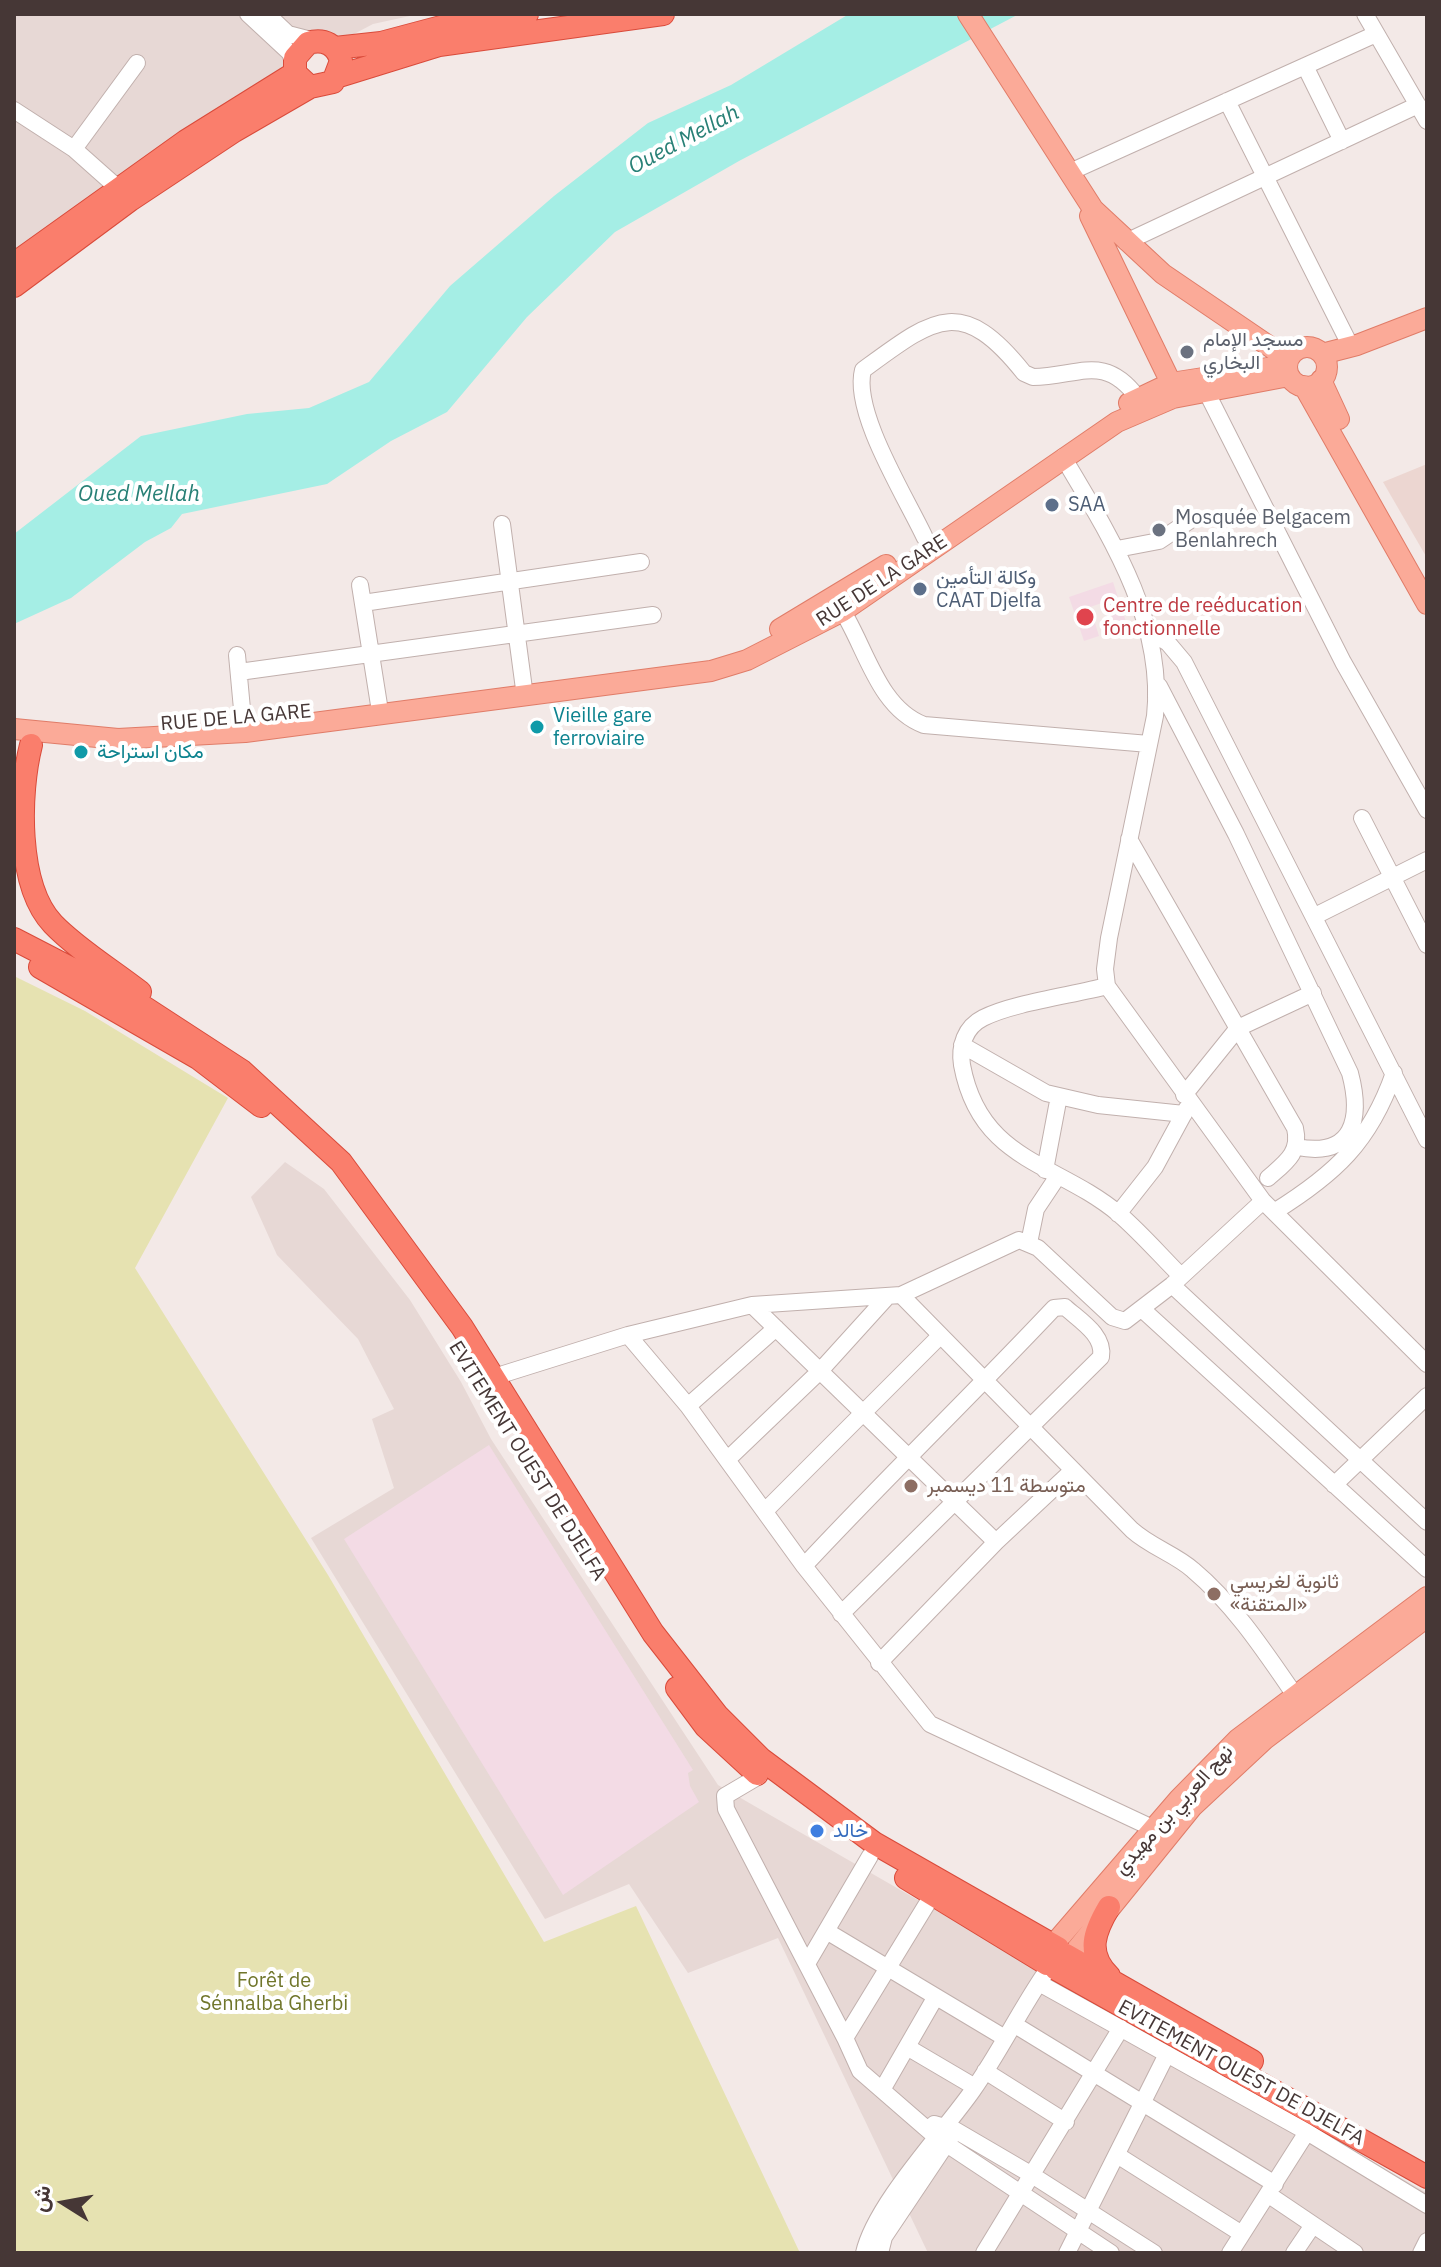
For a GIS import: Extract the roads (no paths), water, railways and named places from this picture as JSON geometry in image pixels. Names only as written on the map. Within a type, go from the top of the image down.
[{"type":"highway","points":[[14,286],[156,182],[234,131],[300,75],[302,47],[381,43],[432,21],[527,14]]},
{"type":"highway","points":[[300,75],[326,86],[339,76],[439,45],[663,14]]},
{"type":"highway","points":[[325,44],[341,61],[339,76]]},
{"type":"highway","points":[[14,264],[186,141],[300,75]]},
{"type":"highway","points":[[29,738],[25,772],[27,858],[35,892],[51,922],[242,1071],[341,1162],[462,1327],[485,1380]]},
{"type":"highway","points":[[14,939],[136,1002],[242,1071]]},
{"type":"highway","name":"EVITEMENT OUEST DE DJELFA","points":[[14,953],[198,1058],[289,1129],[333,1174],[381,1233],[485,1380],[627,1595],[717,1715],[770,1767],[851,1827],[1055,1960],[1118,1986],[1427,2160]]},
{"type":"highway","name":"EVITEMENT OUEST DE DJELFA","points":[[485,1380],[645,1645],[706,1727],[759,1776],[821,1825],[933,1894],[1055,1960],[1427,2177]]},
{"type":"highway","points":[[1109,1907],[1097,1927],[1092,1946],[1097,1962],[1118,1986]]},
{"type":"main road","points":[[968,14],[1093,209],[1163,274],[1306,367],[1332,406],[1427,576]]},
{"type":"main road","points":[[1070,172],[1171,383]]},
{"type":"main road","points":[[1306,367],[1427,318]]},
{"type":"main road","points":[[1306,367],[1427,328]]},
{"type":"main road","points":[[1306,367],[1427,604]]},
{"type":"main road","name":"RUE DE LA GARE","points":[[14,729],[29,738],[118,739],[245,732],[674,678],[747,660],[839,604],[1138,398],[1171,383],[1306,367]]},
{"type":"main road","name":"RUE DE LA GARE","points":[[29,738],[115,726],[243,720],[524,689],[709,659],[740,650],[839,604],[925,538],[1060,453],[1117,422],[1148,407],[1306,367]]},
{"type":"main road","name":"RUE DE LA GARE","points":[[14,714],[29,738]]},
{"type":"main road","name":"نهج العربي بن مهيدي","points":[[1055,1960],[1238,1739],[1319,1687],[1427,1597]]},
{"type":"main road","name":"نهج العربي بن مهيدي","points":[[1319,1687],[1427,1617]]},
{"type":"main road","name":"نهج العربي بن مهيدي","points":[[1055,1960],[1109,1907],[1161,1832]]},
{"type":"street","points":[[248,14],[290,53],[300,75]]},
{"type":"street","points":[[267,14],[288,34],[325,44]]},
{"type":"street","points":[[1365,14],[1427,121]]},
{"type":"street","points":[[1070,172],[1376,34]]},
{"type":"street","points":[[74,149],[137,63]]},
{"type":"street","points":[[1305,66],[1342,141]]},
{"type":"street","points":[[1227,101],[1351,347]]},
{"type":"street","points":[[1126,242],[1418,105]]},
{"type":"street","points":[[14,110],[74,149],[119,189]]},
{"type":"street","points":[[925,538],[868,420],[860,382],[863,370],[934,322],[957,321],[978,328],[1024,373],[1033,377],[1089,368],[1125,380],[1138,398]]},
{"type":"street","points":[[1206,391],[1343,662],[1427,810]]},
{"type":"street","points":[[1060,453],[1117,549],[1147,630],[1159,685],[1350,1073],[1357,1101],[1355,1123],[1346,1137],[1330,1147],[1297,1147]]},
{"type":"street","points":[[1117,549],[1159,541],[1189,521]]},
{"type":"street","points":[[502,524],[524,689]]},
{"type":"street","points":[[363,603],[509,584],[641,562]]},
{"type":"street","points":[[360,585],[379,705]]},
{"type":"street","points":[[839,604],[892,705],[909,719],[924,725],[1150,738],[1185,736]]},
{"type":"street","points":[[243,720],[238,663],[370,654],[653,615]]},
{"type":"street","points":[[1147,630],[1168,643],[1184,662],[1427,1140]]},
{"type":"street","points":[[1159,685],[1109,938],[1105,969],[1107,986],[1186,1104],[1268,1206],[1427,1364]]},
{"type":"street","points":[[1362,818],[1427,945]]},
{"type":"street","points":[[1129,839],[1295,1128],[1297,1147],[1292,1156],[1268,1178]]},
{"type":"street","points":[[1315,916],[1427,860]]},
{"type":"street","points":[[1107,986],[983,1018],[964,1037],[963,1068],[980,1117],[1015,1153],[1118,1214],[1176,1280],[1358,1462],[1427,1522]]},
{"type":"street","points":[[1118,1214],[1155,1167],[1186,1104],[1238,1028],[1313,993]]},
{"type":"street","points":[[962,1045],[1046,1093],[1098,1105],[1186,1104]]},
{"type":"street","points":[[485,1380],[628,1335],[752,1305],[894,1295],[1012,1241],[1029,1243],[1112,1317],[1120,1321],[1131,1319],[1268,1206],[1321,1182],[1366,1134],[1383,1103],[1394,1073]]},
{"type":"street","points":[[1029,1243],[1036,1209],[1052,1173],[1059,1096]]},
{"type":"street","points":[[894,1295],[1148,1545],[1190,1567],[1206,1582],[1299,1702]]},
{"type":"street","points":[[728,1459],[894,1295]]},
{"type":"street","points":[[752,1305],[996,1542]]},
{"type":"street","points":[[804,1566],[907,1455],[1059,1305],[1095,1335],[1101,1343],[1101,1357],[841,1614]]},
{"type":"street","points":[[1143,1310],[1427,1569]]},
{"type":"street","points":[[688,1406],[776,1328]]},
{"type":"street","points":[[628,1335],[688,1406],[804,1566],[930,1724],[1161,1832]]},
{"type":"street","points":[[766,1510],[939,1337]]},
{"type":"street","points":[[1334,1485],[1427,1396]]},
{"type":"street","points":[[879,1663],[996,1542],[1073,1470]]},
{"type":"street","points":[[759,1776],[725,1796],[726,1809],[808,1962],[860,2071],[924,2123],[1032,2175],[1154,2253]]},
{"type":"street","points":[[808,1962],[870,1856]]},
{"type":"street","points":[[845,2038],[933,1894]]},
{"type":"street","points":[[828,1932],[935,1998],[1096,2071],[1272,2189],[1313,2225],[1355,2253]]},
{"type":"street","points":[[880,2253],[884,2237],[959,2109],[1055,1960],[1121,2028],[1307,2132],[1427,2205]]},
{"type":"street","points":[[882,2090],[935,1998]]},
{"type":"street","points":[[984,2253],[1121,2028]]},
{"type":"street","points":[[907,2047],[975,2087]]},
{"type":"street","points":[[1067,2253],[1167,2054]]},
{"type":"street","points":[[985,2071],[1066,2122]]},
{"type":"street","points":[[1230,2253],[1307,2132]]},
{"type":"street","points":[[945,2134],[1022,2193],[1111,2253]]},
{"type":"street","points":[[864,2253],[870,2232],[945,2134]]},
{"type":"street","points":[[1117,2155],[1242,2234]]},
{"type":"street","points":[[1294,2253],[1313,2225]]},
{"type":"street","points":[[1421,2253],[1427,2241]]},
{"type":"water","name":"Oued Mellah","points":[[849,14],[1019,14],[739,161],[615,232],[527,317],[447,412],[391,441],[327,484],[182,514],[171,528],[145,542],[71,598],[14,624],[14,534],[141,436],[247,414],[309,408],[369,382],[450,286],[554,196],[648,123],[731,85]]},
{"type":"place","name":"مسجد الإمام البخاري","points":[[1187,352]]},
{"type":"place","name":"SAA","points":[[1052,505]]},
{"type":"place","name":"Mosquée Belgacem Benlahrech","points":[[1159,530]]},
{"type":"place","name":"وكالة التأمين CAAT Djelfa","points":[[920,589]]},
{"type":"place","name":"Centre de reéducation fonctionnelle","points":[[1085,617]]},
{"type":"place","name":"Vieille gare ferroviaire","points":[[537,727]]},
{"type":"place","name":"مكان استراحة","points":[[81,752]]},
{"type":"place","name":"متوسطة 11 ديسمبر","points":[[911,1486]]},
{"type":"place","name":"ثانوية لغريسي «المتقنة»","points":[[1214,1594]]},
{"type":"place","name":"خالد","points":[[817,1831]]},
{"type":"park label","name":"Forêt de Sénnalba Gherbi","points":[[274,1992]]}]
